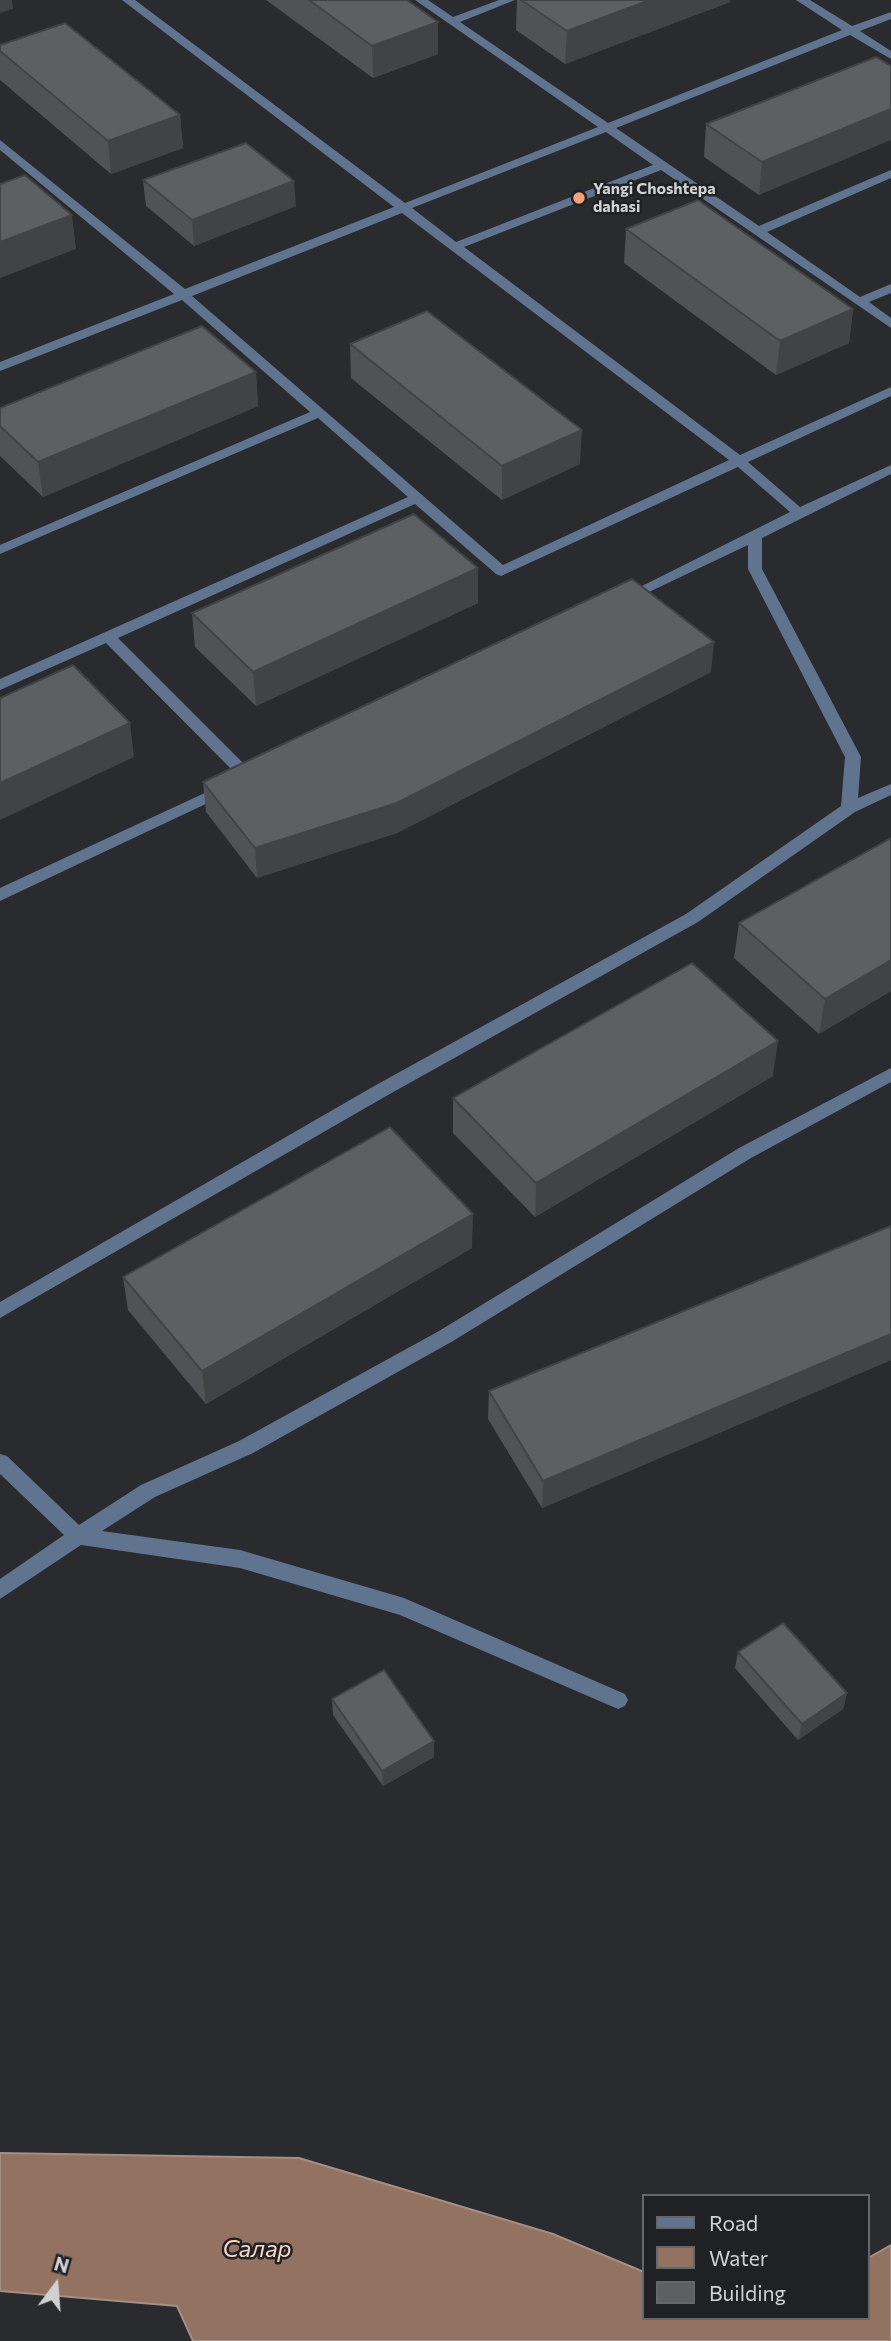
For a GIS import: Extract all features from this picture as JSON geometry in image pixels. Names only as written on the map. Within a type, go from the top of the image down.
[{"type":"street","points":[[130,0],[739,461],[799,513]]},
{"type":"street","points":[[421,0],[891,324]]},
{"type":"street","points":[[452,21],[509,0]]},
{"type":"street","points":[[802,0],[891,56]]},
{"type":"street","points":[[0,367],[891,15]]},
{"type":"street","points":[[0,144],[27,175],[184,295],[501,571],[891,391]]},
{"type":"street","points":[[456,246],[660,166]]},
{"type":"street","points":[[758,231],[891,174]]},
{"type":"street","points":[[859,302],[891,288]]},
{"type":"street","points":[[0,550],[320,413]]},
{"type":"street","points":[[607,607],[891,469]]},
{"type":"street","points":[[0,685],[417,498]]},
{"type":"street","points":[[755,536],[755,569],[853,757],[849,808]]},
{"type":"street","points":[[0,895],[254,774],[108,636]]},
{"type":"street","points":[[0,1311],[382,1090],[692,918],[849,808],[891,789]]},
{"type":"street","points":[[0,1590],[148,1491],[246,1447],[446,1336],[746,1153],[891,1074]]},
{"type":"street","points":[[0,1462],[78,1536],[240,1559],[404,1607],[618,1700]]},
{"type":"water","name":"Салар","points":[[0,2153],[299,2158],[553,2234],[642,2271],[642,2320],[870,2320],[870,2257],[891,2245],[891,2341],[193,2341],[177,2306],[0,2291]]},
{"type":"building","points":[[309,0],[407,0],[438,22],[372,46]]},
{"type":"building","points":[[521,0],[650,0],[567,31]]},
{"type":"building","points":[[65,23],[180,115],[108,141],[0,51],[0,45]]},
{"type":"building","points":[[876,57],[891,66],[891,109],[762,162],[706,124]]},
{"type":"building","points":[[246,143],[294,181],[192,220],[143,180]]},
{"type":"building","points":[[25,175],[72,215],[0,242],[0,184]]},
{"type":"building","points":[[698,200],[853,309],[780,341],[626,229]]},
{"type":"building","points":[[427,311],[582,430],[502,466],[350,344]]},
{"type":"building","points":[[202,326],[256,372],[38,462],[0,426],[0,408]]},
{"type":"building","points":[[414,514],[478,568],[253,672],[192,613]]},
{"type":"building","points":[[632,579],[714,642],[397,803],[255,848],[203,782]]},
{"type":"building","points":[[73,665],[130,723],[0,783],[0,698]]},
{"type":"building","points":[[891,838],[891,960],[825,999],[739,923]]},
{"type":"building","points":[[692,963],[778,1041],[536,1183],[453,1098]]},
{"type":"building","points":[[390,1127],[473,1214],[202,1371],[123,1277]]},
{"type":"building","points":[[891,1226],[891,1334],[543,1481],[489,1391]]},
{"type":"building","points":[[783,1623],[847,1693],[802,1724],[738,1652]]},
{"type":"building","points":[[384,1670],[434,1741],[382,1771],[332,1699]]},
{"type":"place","name":"Yangi Choshtepa dahasi","points":[[579,198]]}]
